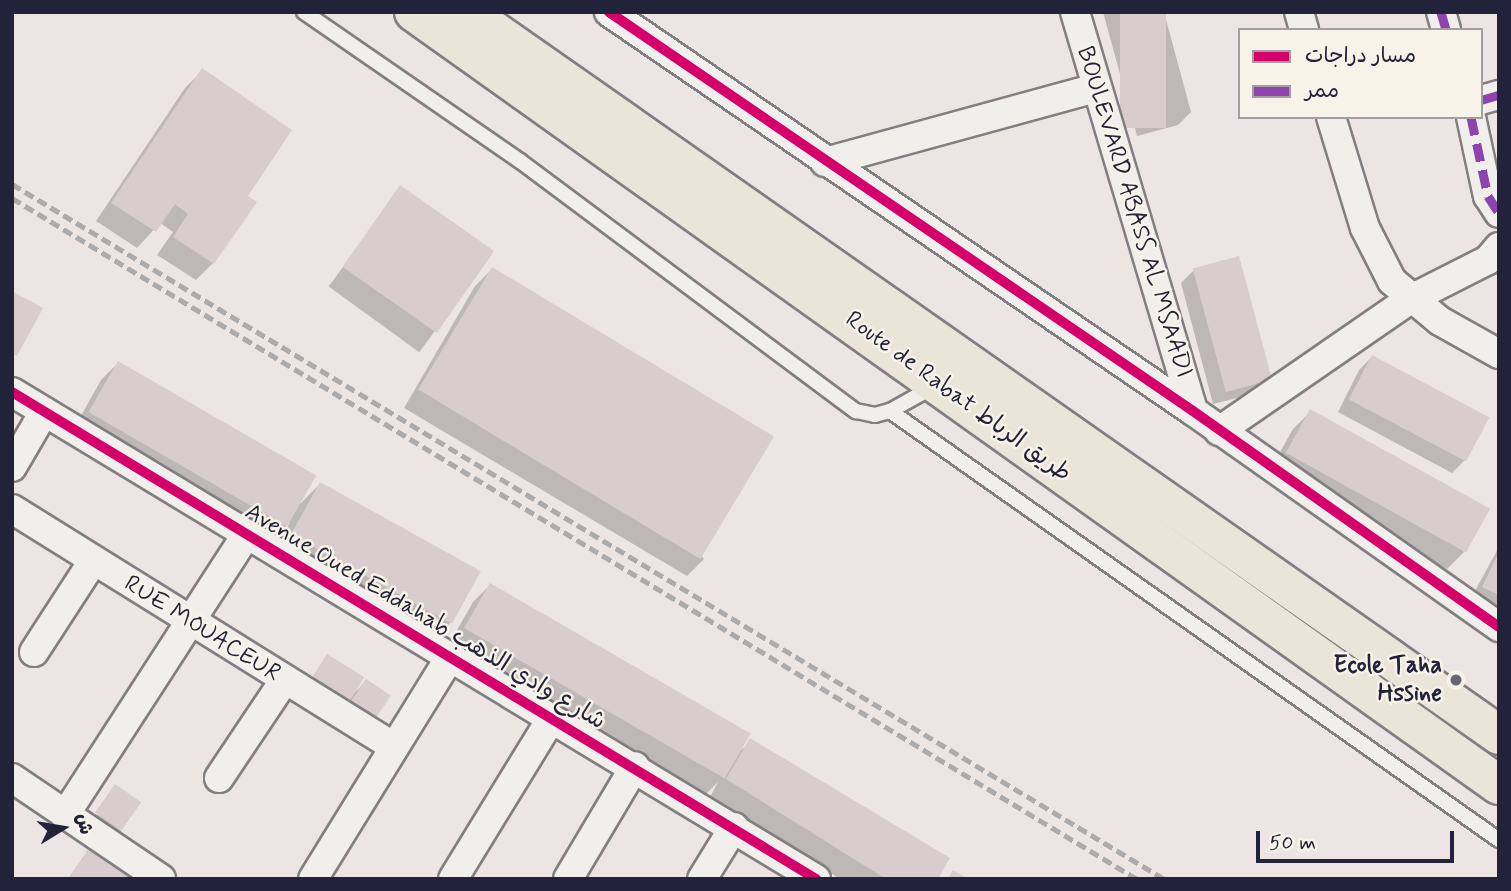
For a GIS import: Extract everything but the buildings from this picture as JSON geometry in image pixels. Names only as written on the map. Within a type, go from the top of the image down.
[{"type":"main road","name":"Route de Rabat طريق الرباط","points":[[414,12],[940,383],[1499,785]]},
{"type":"main road","name":"Route de Rabat طريق الرباط","points":[[467,12],[1499,735]]},
{"type":"street","points":[[614,16],[648,12]]},
{"type":"street","name":"BOULEVARD ABASS AL MSAADI","points":[[1075,12],[1095,88],[1193,411]]},
{"type":"street","points":[[614,16],[1193,411],[1499,627]]},
{"type":"street","points":[[825,162],[1095,88]]},
{"type":"street","points":[[1332,119],[1377,258],[1409,300],[1499,354]]},
{"type":"street","points":[[1471,119],[1488,196],[1499,213]]},
{"type":"street","points":[[1219,431],[1409,300],[1488,260],[1499,247]]},
{"type":"street","name":"Avenue Oued Eddahab شارع وادي الذهب","points":[[12,392],[551,719],[635,766],[816,879]]},
{"type":"street","points":[[12,467],[44,412]]},
{"type":"street","name":"RUE MOUACEUR","points":[[12,509],[284,681],[394,747]]},
{"type":"street","points":[[65,815],[246,535]]},
{"type":"street","points":[[34,652],[93,561]]},
{"type":"street","points":[[313,879],[450,657]]},
{"type":"street","points":[[219,778],[284,681]]},
{"type":"street","points":[[453,879],[551,719]]},
{"type":"street","points":[[568,879],[635,766]]},
{"type":"street","points":[[12,778],[160,878]]},
{"type":"street","points":[[702,879],[734,827]]},
{"type":"lane","points":[[304,12],[520,161],[830,396],[856,411],[875,415],[890,411],[940,383]]},
{"type":"lane","points":[[890,411],[1499,840]]},
{"type":"railway","points":[[12,184],[1164,879]]},
{"type":"railway","points":[[12,198],[1137,879]]},
{"type":"marked path","points":[[1441,12],[1445,28]]},
{"type":"marked path","points":[[1483,99],[1499,95]]},
{"type":"marked path","points":[[1471,119],[1488,196],[1499,213]]},
{"type":"cycle path","points":[[609,12],[1193,411],[1499,627]]},
{"type":"cycle path","points":[[12,392],[816,879]]},
{"type":"place","name":"Ecole Taha Hssine","points":[[1456,680]]}]
